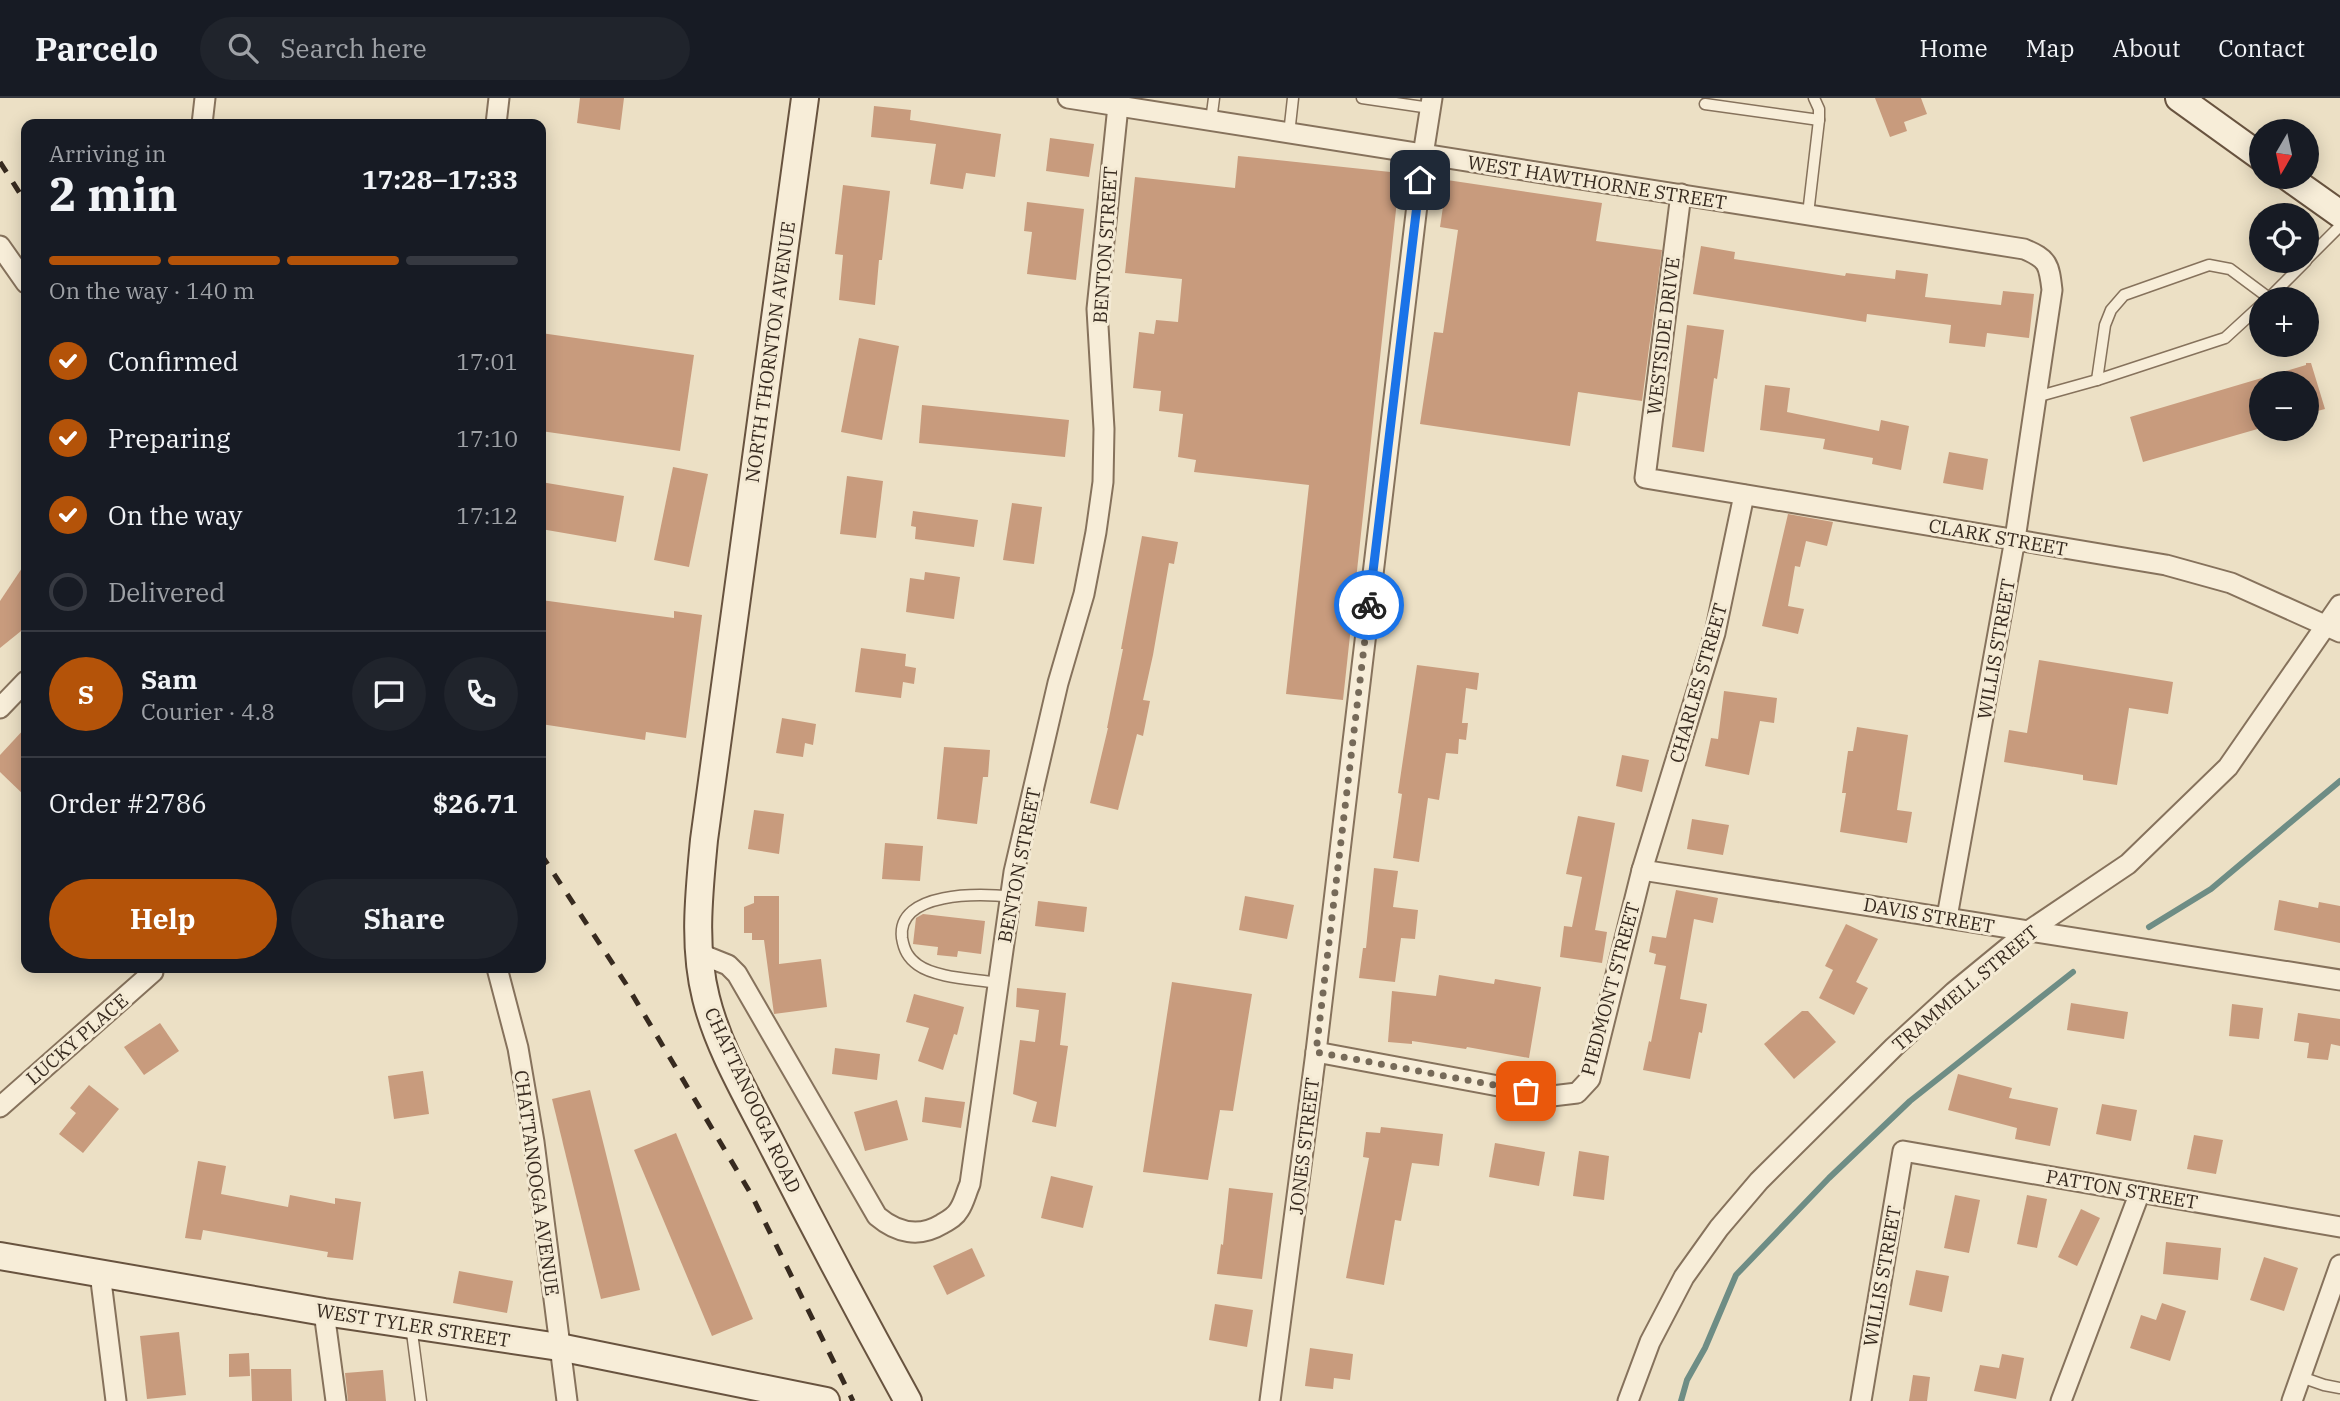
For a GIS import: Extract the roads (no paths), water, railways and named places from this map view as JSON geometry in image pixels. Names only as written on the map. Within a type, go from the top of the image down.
[{"type":"main road","name":"NORTH THORNTON AVENUE","points":[[734,606],[805,98]]},
{"type":"main road","points":[[2179,98],[2249,148]]},
{"type":"main road","points":[[2304,189],[2340,215]]},
{"type":"main road","name":"CHATTANOOGA ROAD","points":[[734,606],[699,890],[698,953],[706,999],[740,1081],[835,1268],[908,1401]]},
{"type":"main road","name":"WEST TYLER STREET","points":[[0,1256],[324,1312],[559,1348],[826,1401]]},
{"type":"street","points":[[203,119],[205,98]]},
{"type":"street","points":[[497,119],[499,98]]},
{"type":"street","name":"WEST HAWTHORNE STREET","points":[[1068,98],[2024,249],[2042,257]]},
{"type":"street","name":"JONES STREET","points":[[1270,1401],[1316,1052],[1431,103]]},
{"type":"street","name":"BENTON STREET","points":[[698,953],[728,965],[737,974],[877,1216],[889,1226],[902,1231],[932,1230],[952,1219],[960,1210],[970,1184],[997,983],[1023,828],[1058,683],[1084,594],[1096,532],[1103,482],[1104,429],[1097,309],[1118,106]]},
{"type":"street","name":"WESTSIDE DRIVE","points":[[1646,478],[1681,194]]},
{"type":"street","points":[[0,246],[21,276]]},
{"type":"street","name":"WILLIS STREET","points":[[1947,917],[2015,540],[2052,290],[2050,269],[2042,257]]},
{"type":"street","name":"CLARK STREET","points":[[1646,478],[2166,565],[2231,583],[2333,629]]},
{"type":"street","name":"CHARLES STREET","points":[[1642,870],[1716,633],[1744,495]]},
{"type":"street","name":"TRAMMELL STREET","points":[[1628,1401],[1650,1342],[1684,1277],[1719,1228],[1759,1181],[1954,992],[2027,932],[2128,864],[2228,767],[2333,629],[2340,605]]},
{"type":"street","points":[[0,708],[21,686]]},
{"type":"street","name":"PIEDMONT STREET","points":[[1316,1052],[1552,1096],[1577,1093],[1590,1079],[1642,870]]},
{"type":"street","name":"DAVIS STREET","points":[[1642,870],[2340,980]]},
{"type":"street","name":"LUCKY PLACE","points":[[0,1107],[152,973]]},
{"type":"street","name":"CHATTANOOGA AVENUE","points":[[498,973],[518,1048],[534,1142],[567,1401]]},
{"type":"street","name":"WILLIS STREET","points":[[1861,1401],[1903,1151]]},
{"type":"street","name":"PATTON STREET","points":[[1903,1151],[2340,1227]]},
{"type":"street","points":[[2061,1401],[2140,1192]]},
{"type":"street","points":[[2292,1401],[2340,1265]]},
{"type":"street","points":[[100,1273],[116,1401]]},
{"type":"street","points":[[324,1312],[336,1401]]},
{"type":"lane","points":[[1211,121],[1214,98]]},
{"type":"lane","points":[[1289,134],[1293,98]]},
{"type":"lane","points":[[1362,98],[1431,103]]},
{"type":"lane","points":[[1808,214],[1819,120],[1819,109],[1814,98]]},
{"type":"lane","points":[[1705,104],[1819,120]]},
{"type":"lane","points":[[2319,247],[2340,226]]},
{"type":"lane","points":[[2097,380],[2110,310],[2124,295],[2209,265],[2230,269],[2250,287]]},
{"type":"lane","points":[[2280,287],[2293,273]]},
{"type":"lane","points":[[2036,397],[2225,338],[2249,316]]},
{"type":"lane","points":[[997,983],[942,974],[920,967],[907,955],[902,935],[906,919],[920,905],[946,898],[995,895],[1010,897]]},
{"type":"lane","points":[[411,1325],[421,1401]]},
{"type":"lane","points":[[2301,1377],[2340,1388]]},
{"type":"waterway","points":[[2149,927],[2211,889],[2340,781]]},
{"type":"waterway","points":[[1681,1401],[1687,1380],[1705,1348],[1736,1275],[1829,1178],[1910,1101],[2073,972]]},
{"type":"railway","points":[[0,162],[21,195]]},
{"type":"railway","points":[[546,862],[626,984],[751,1194],[853,1401]]}]
